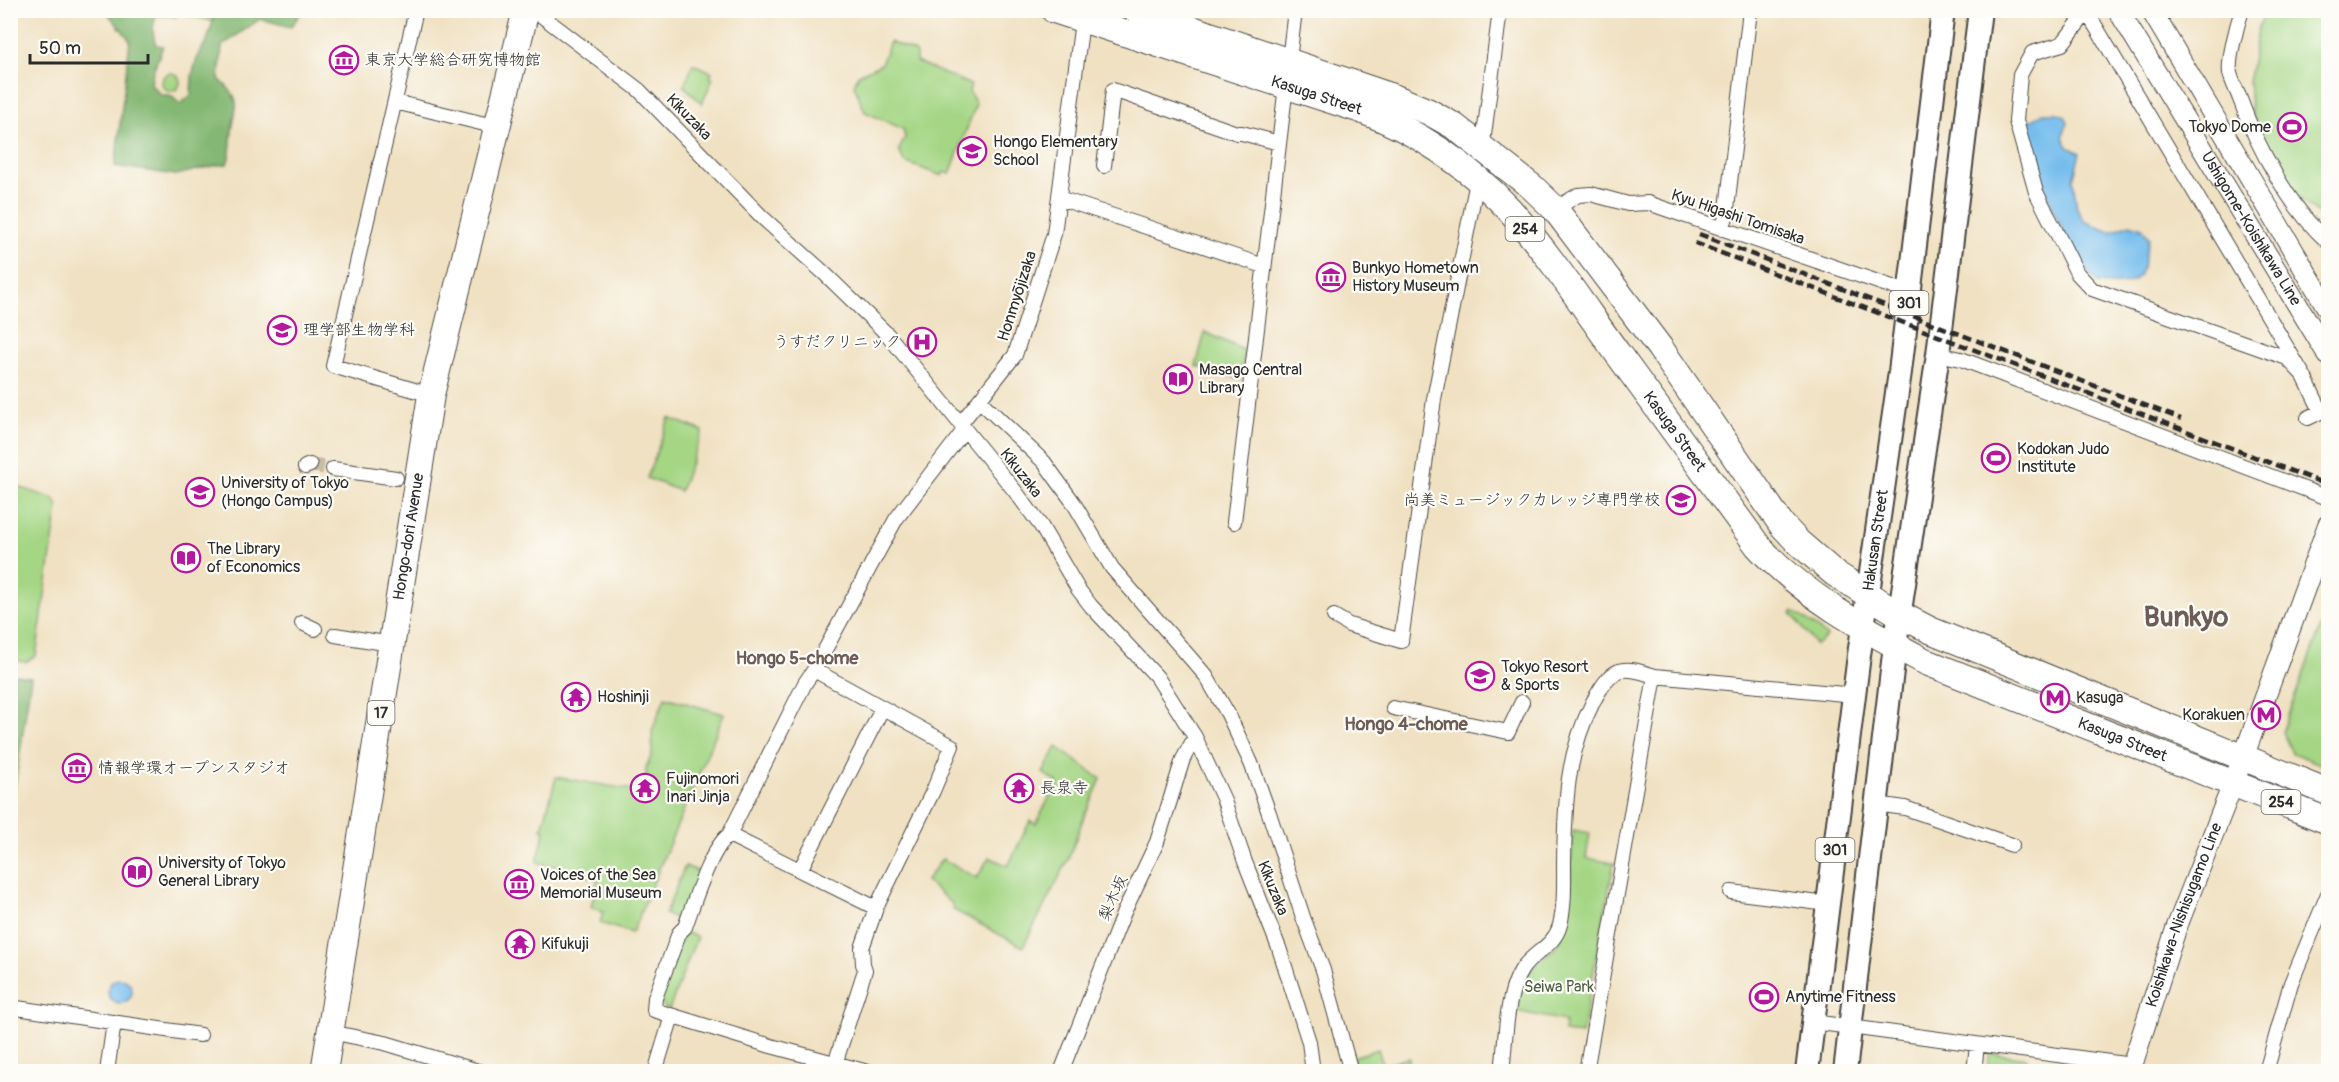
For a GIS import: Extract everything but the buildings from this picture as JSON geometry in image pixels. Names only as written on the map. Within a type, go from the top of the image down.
[{"type":"highway","name":"Hongo-dori Avenue","points":[[324,1071],[430,395],[526,10]]},
{"type":"highway","name":"Kasuga Street","points":[[1054,10],[1083,15],[1287,75],[1412,104],[1454,126],[1532,187],[1555,209],[1660,348],[1782,525],[1817,560],[1899,614],[1930,630],[2328,792]]},
{"type":"highway","name":"Kasuga Street","points":[[1136,10],[1388,120],[1439,149],[1478,181],[1507,208],[1557,270],[1758,546],[1802,587],[1863,628],[1942,669],[2328,820]]},
{"type":"main road","name":"Hakusan Street","points":[[1807,1071],[1867,594],[1910,293],[1943,10]]},
{"type":"main road","name":"Hakusan Street","points":[[1845,1071],[1895,645],[1938,354],[1980,10]]},
{"type":"main road","name":"Ushigome-Koishikawa Line","points":[[2118,10],[2328,355]]},
{"type":"main road","name":"Ushigome-Koishikawa Line","points":[[2151,10],[2328,309]]},
{"type":"main road","name":"Koishikawa-Nishisugamo Line","points":[[2131,1068],[2176,929],[2234,782],[2328,525]]},
{"type":"street","points":[[416,10],[333,366],[430,395]]},
{"type":"street","name":"Kikuzaka","points":[[534,10],[639,90],[763,218],[888,335],[1015,491],[1041,526],[1084,598],[1157,677],[1195,737],[1223,798],[1279,948],[1309,1042],[1313,1071]]},
{"type":"street","points":[[1234,522],[1295,10]]},
{"type":"street","points":[[1334,616],[1349,625],[1401,641],[1434,399],[1478,181],[1500,10]]},
{"type":"street","points":[[1722,229],[1726,217],[1735,147],[1750,10]]},
{"type":"street","points":[[2242,10],[2236,27],[2230,72],[2250,129],[2275,175],[2328,242]]},
{"type":"street","points":[[2304,376],[2287,358],[2092,289],[2078,273],[2036,192],[2016,121],[2020,75],[2032,53],[2062,44],[2088,11],[2325,410],[2308,418]]},
{"type":"street","name":"Honmyōjizaka","points":[[672,1016],[654,1010],[655,998],[679,933],[685,927],[705,875],[722,840],[729,835],[805,683],[896,519],[979,400],[1015,355],[1054,234],[1083,15]]},
{"type":"street","points":[[1104,166],[1113,90],[1237,134],[1242,133],[1279,143]]},
{"type":"street","points":[[395,102],[497,127]]},
{"type":"street","name":"Kyu Higashi Tomisaka","points":[[1555,209],[1578,195],[1591,194],[1628,204],[1648,203],[1910,293]]},
{"type":"street","points":[[1059,198],[1264,266]]},
{"type":"street","points":[[1938,354],[1961,359],[2328,498]]},
{"type":"street","points":[[979,400],[1044,462],[1072,502],[1112,568],[1206,676],[1228,714],[1251,763],[1269,813],[1303,918],[1323,970],[1351,1071]]},
{"type":"street","points":[[333,469],[396,477]]},
{"type":"street","points":[[302,623],[315,629]]},
{"type":"street","points":[[335,635],[391,644]]},
{"type":"street","points":[[814,670],[951,746],[933,791],[876,908],[862,948],[865,970],[835,1064]]},
{"type":"street","points":[[1502,1071],[1510,1001],[1515,983],[1524,966],[1554,940],[1560,924],[1563,903],[1566,792],[1572,754],[1585,718],[1602,688],[1618,672],[1627,670],[1655,676],[1854,696]]},
{"type":"street","points":[[1586,1071],[1655,676]]},
{"type":"street","points":[[1393,708],[1508,732],[1522,702]]},
{"type":"street","points":[[800,870],[882,709]]},
{"type":"street","name":"梨木坂","points":[[1061,1071],[1124,912],[1157,842],[1183,759],[1195,737]]},
{"type":"street","points":[[1876,804],[1905,808],[2012,845]]},
{"type":"street","points":[[729,835],[876,908]]},
{"type":"street","points":[[1731,892],[1828,904]]},
{"type":"street","points":[[2266,1071],[2291,983],[2328,894]]},
{"type":"street","points":[[10,1007],[200,1035]]},
{"type":"street","points":[[656,1071],[672,1016],[835,1064],[868,1071]]},
{"type":"street","points":[[107,1071],[114,1022]]},
{"type":"street","points":[[1813,1022],[2131,1068]]},
{"type":"street","points":[[330,1032],[385,1043],[481,1071]]},
{"type":"street","points":[[1974,1071],[1977,1045]]},
{"type":"green space","points":[[106,11],[158,11],[153,31],[156,45],[163,46],[153,71],[151,84],[161,95],[170,95],[180,104],[191,95],[192,76],[197,58],[208,38],[216,11],[302,11],[291,27],[260,19],[222,46],[219,79],[232,92],[236,103],[229,160],[227,164],[176,175],[115,166],[130,40]]},
{"type":"green space","points":[[158,11],[216,11],[212,21],[180,14],[176,14],[176,17],[157,15]]},
{"type":"green space","name":"Tokyo Dome","points":[[2265,11],[2328,11],[2328,222],[2291,192],[2275,175],[2251,110],[2249,78],[2258,29]]},
{"type":"green space","points":[[890,42],[916,52],[916,62],[971,85],[969,91],[976,104],[950,174],[944,172],[942,176],[904,162],[899,150],[905,137],[903,129],[865,112],[854,85],[858,75],[881,64]]},
{"type":"green space","points":[[693,64],[712,72],[710,77],[713,78],[702,104],[684,86]]},
{"type":"green space","points":[[167,73],[175,73],[180,78],[178,89],[167,91],[162,86],[162,78]]},
{"type":"green space","points":[[1205,332],[1245,351],[1240,379],[1196,366]]},
{"type":"green space","points":[[669,418],[703,431],[680,491],[647,478]]},
{"type":"green space","points":[[16,486],[54,499],[58,506],[36,656],[26,662],[11,660],[10,490]]},
{"type":"green space","points":[[2328,608],[2328,767],[2292,753],[2282,731]]},
{"type":"green space","points":[[1793,611],[1827,637],[1816,645],[1791,613]]},
{"type":"green space","points":[[10,674],[31,677],[11,814]]},
{"type":"green space","points":[[665,697],[724,714],[632,933],[600,923],[603,912],[591,907],[598,879],[537,862],[545,830],[542,829],[556,777],[650,793],[655,781],[646,775],[646,768],[652,754],[652,731]]},
{"type":"green space","points":[[1057,747],[1101,779],[1086,811],[1068,860],[1023,947],[952,909],[953,905],[926,881],[942,859],[977,878],[989,857],[1008,866],[1030,821],[1036,824],[1057,782],[1043,773]]},
{"type":"green space","name":"Seiwa Park","points":[[1573,830],[1590,833],[1586,858],[1614,863],[1582,1034],[1564,1032],[1565,1021],[1515,1011],[1522,986],[1531,969],[1560,941],[1570,885]]},
{"type":"green space","points":[[685,866],[700,872],[680,920],[665,914]]},
{"type":"green space","points":[[688,933],[697,937],[669,1010],[665,1008],[659,997],[683,935]]},
{"type":"green space","points":[[1378,1049],[1383,1065],[1409,1058],[1410,1071],[1356,1071],[1353,1057]]},
{"type":"green space","points":[[1990,1053],[2027,1058],[2024,1071],[1987,1071]]},
{"type":"water","points":[[2043,113],[2057,113],[2065,116],[2068,122],[2063,136],[2068,147],[2080,153],[2073,180],[2077,208],[2084,221],[2110,232],[2130,224],[2142,228],[2149,238],[2141,271],[2133,281],[2114,284],[2098,283],[2074,255],[2040,176],[2025,119],[2033,120]]},
{"type":"water","points":[[120,979],[129,982],[132,991],[129,1000],[120,1003],[111,1000],[108,991],[111,982]]},
{"type":"tunnel","points":[[310,465],[333,469]]},
{"type":"railway","points":[[1699,234],[2181,419]]},
{"type":"railway","points":[[1695,243],[2328,485]]},
{"type":"place","name":"東京大学総合研究博物館","points":[[344,60]]},
{"type":"place","name":"Tokyo Dome","points":[[2292,127]]},
{"type":"place","name":"Hongo Elementary School","points":[[972,151]]},
{"type":"place","name":"Bunkyo Hometown History Museum","points":[[1331,277]]},
{"type":"place","name":"理学部生物学科","points":[[282,330]]},
{"type":"place","name":"うすだクリニック","points":[[922,342]]},
{"type":"place","name":"Masago Central Library","points":[[1178,379]]},
{"type":"place","name":"Kodokan Judo Institute","points":[[1996,458]]},
{"type":"place","name":"University of Tokyo (Hongo Campus)","points":[[200,492]]},
{"type":"place","name":"尚美ミュージックカレッジ専門学校","points":[[1681,500]]},
{"type":"place","name":"The Library of Economics","points":[[186,558]]},
{"type":"place","name":"Tokyo Resort & Sports","points":[[1480,676]]},
{"type":"place","name":"Hoshinji","points":[[576,697]]},
{"type":"place","name":"Kasuga","points":[[2055,698]]},
{"type":"place","name":"Korakuen","points":[[2266,715]]},
{"type":"place","name":"情報学環オープンスタジオ","points":[[77,768]]},
{"type":"place","name":"Fujinomori Inari Jinja","points":[[645,788]]},
{"type":"place","name":"長泉寺","points":[[1019,788]]},
{"type":"place","name":"University of Tokyo General Library","points":[[137,872]]},
{"type":"place","name":"Voices of the Sea Memorial Museum","points":[[519,884]]},
{"type":"place","name":"Kifukuji","points":[[520,944]]},
{"type":"place","name":"Anytime Fitness","points":[[1764,997]]},
{"type":"district","name":"Bunkyo","points":[[2186,617]]},
{"type":"district","name":"Hongo 5-chome","points":[[797,658]]},
{"type":"district","name":"Hongo 4-chome","points":[[1406,724]]}]
